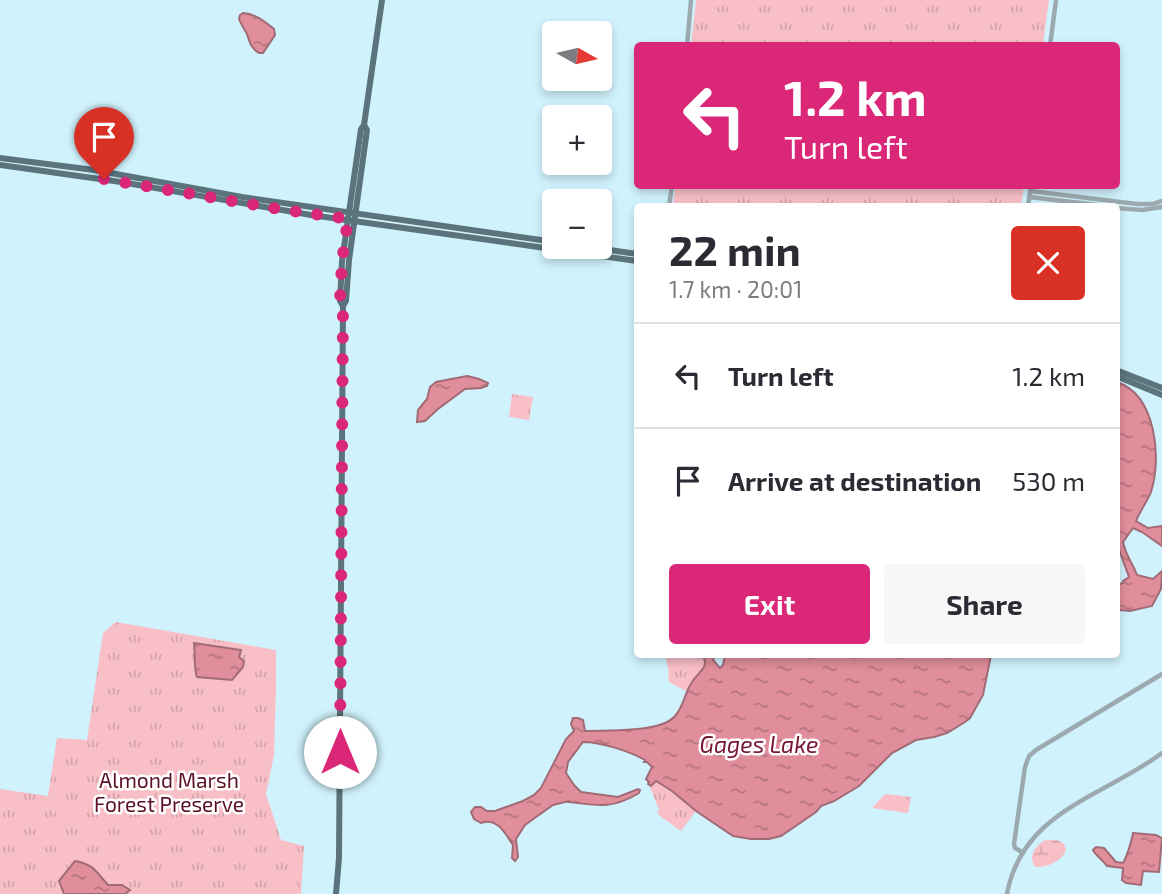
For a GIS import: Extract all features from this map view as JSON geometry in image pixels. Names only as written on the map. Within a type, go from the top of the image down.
[{"type":"main road","points":[[336,894],[339,858],[341,278],[382,0]]},
{"type":"main road","points":[[0,158],[94,170],[352,216],[542,243]]},
{"type":"main road","points":[[0,165],[88,176],[279,209],[542,240]]},
{"type":"main road","points":[[612,253],[634,254]]},
{"type":"main road","points":[[612,255],[634,261]]},
{"type":"main road","points":[[1120,372],[1162,388]]},
{"type":"main road","points":[[1120,378],[1162,395]]},
{"type":"street","points":[[687,42],[691,0]]},
{"type":"street","points":[[1051,42],[1056,0]]},
{"type":"street","points":[[1030,191],[1137,204],[1162,201]]},
{"type":"street","points":[[1030,191],[1092,203]]},
{"type":"street","points":[[1120,208],[1142,211],[1162,207]]},
{"type":"street","points":[[1022,852],[1015,848],[1014,844],[1025,766],[1029,756],[1162,674]]},
{"type":"street","points":[[1007,894],[1022,852],[1050,820],[1162,753]]},
{"type":"green space","points":[[696,0],[1049,0],[1043,42],[691,42]]},
{"type":"green space","points":[[675,189],[1024,189],[1021,203],[673,203]]},
{"type":"green space","points":[[512,394],[533,397],[529,420],[509,417]]},
{"type":"green space","name":"Almond Marsh Forest Preserve","points":[[116,622],[276,650],[274,755],[266,794],[281,840],[304,846],[301,894],[0,894],[0,789],[48,796],[57,738],[87,740],[103,633]]},
{"type":"green space","points":[[666,658],[704,658],[706,663],[688,692],[669,682]]},
{"type":"green space","points":[[656,781],[696,811],[681,831],[657,812],[659,810],[650,787]]},
{"type":"green space","points":[[885,794],[911,797],[908,813],[872,808]]},
{"type":"green space","points":[[1045,840],[1057,840],[1064,844],[1066,850],[1053,863],[1035,867],[1032,859],[1034,852]]},
{"type":"water","points":[[243,13],[264,21],[274,29],[275,35],[263,53],[259,53],[251,45],[239,19]]},
{"type":"water","points":[[467,376],[488,383],[487,386],[465,389],[425,421],[417,422],[418,410],[427,399],[430,387],[436,382]]},
{"type":"water","points":[[1120,384],[1130,389],[1140,400],[1153,429],[1156,462],[1154,478],[1151,492],[1136,521],[1148,528],[1162,526],[1162,546],[1133,528],[1123,542],[1137,575],[1153,579],[1162,571],[1161,589],[1152,606],[1130,611],[1120,610],[1120,584],[1129,577],[1120,552]]},
{"type":"water","points":[[194,643],[241,650],[239,657],[244,661],[243,667],[232,680],[197,677]]},
{"type":"water","name":"Gages Lake","points":[[714,658],[720,668],[724,658],[990,658],[983,695],[970,718],[947,733],[916,740],[892,753],[859,786],[821,806],[781,836],[751,839],[733,836],[656,781],[651,786],[648,784],[646,779],[652,767],[644,762],[645,760],[615,748],[583,742],[568,762],[566,773],[581,792],[618,797],[638,789],[639,793],[613,804],[569,801],[553,805],[525,825],[516,839],[518,857],[515,861],[512,858],[513,845],[500,827],[492,822],[481,823],[474,819],[471,812],[475,807],[495,811],[523,801],[541,788],[566,739],[574,731],[571,724],[573,718],[583,720],[585,731],[633,730],[668,721],[678,712],[690,686],[704,666],[705,659]]},
{"type":"water","points":[[1133,833],[1162,838],[1159,872],[1143,871],[1141,885],[1126,883],[1122,880],[1123,868],[1107,866],[1093,850],[1096,847],[1104,848],[1116,862],[1123,863]]},
{"type":"water","points":[[75,861],[91,867],[108,885],[122,885],[130,890],[125,894],[64,894],[59,881]]},
{"type":"route","points":[[104,179],[348,219],[340,300],[343,306],[343,400],[340,752]]}]
